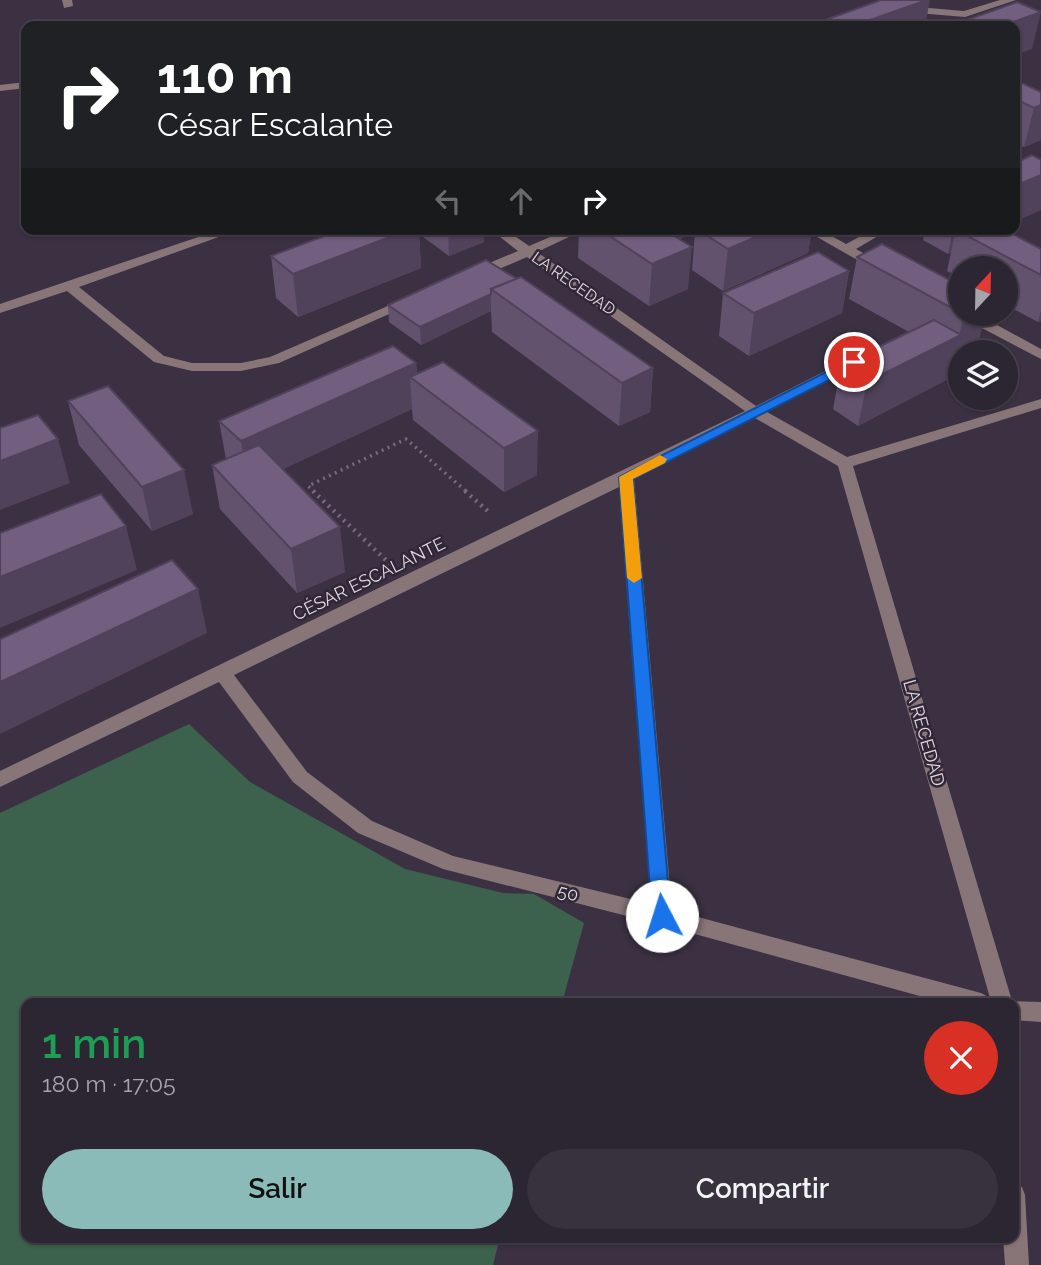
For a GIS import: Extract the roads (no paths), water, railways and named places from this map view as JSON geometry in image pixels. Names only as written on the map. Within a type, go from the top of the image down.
[{"type":"street","points":[[893,12],[904,9],[965,14],[1010,0]]},
{"type":"street","points":[[0,88],[21,86]]},
{"type":"street","points":[[0,309],[217,235]]},
{"type":"street","name":"LA RECEDAD","points":[[505,235],[754,411]]},
{"type":"street","points":[[466,278],[566,235]]},
{"type":"street","points":[[820,235],[892,274]]},
{"type":"street","points":[[846,249],[873,235]]},
{"type":"street","points":[[69,285],[159,359],[192,367],[241,367],[275,360],[427,294]]},
{"type":"street","points":[[988,326],[1041,355]]},
{"type":"street","name":"CÉSAR ESCALANTE","points":[[0,780],[626,477],[854,362]]},
{"type":"street","points":[[754,411],[845,463],[1037,404],[1041,422]]},
{"type":"street","name":"LA RECEDAD","points":[[845,463],[1001,998]]},
{"type":"street","points":[[626,477],[662,916]]},
{"type":"street","name":"50","points":[[222,672],[300,777],[365,827],[450,863],[662,916],[963,998]]},
{"type":"street","points":[[1019,1010],[1041,1012]]},
{"type":"street","points":[[1016,1243],[1017,1265]]}]
